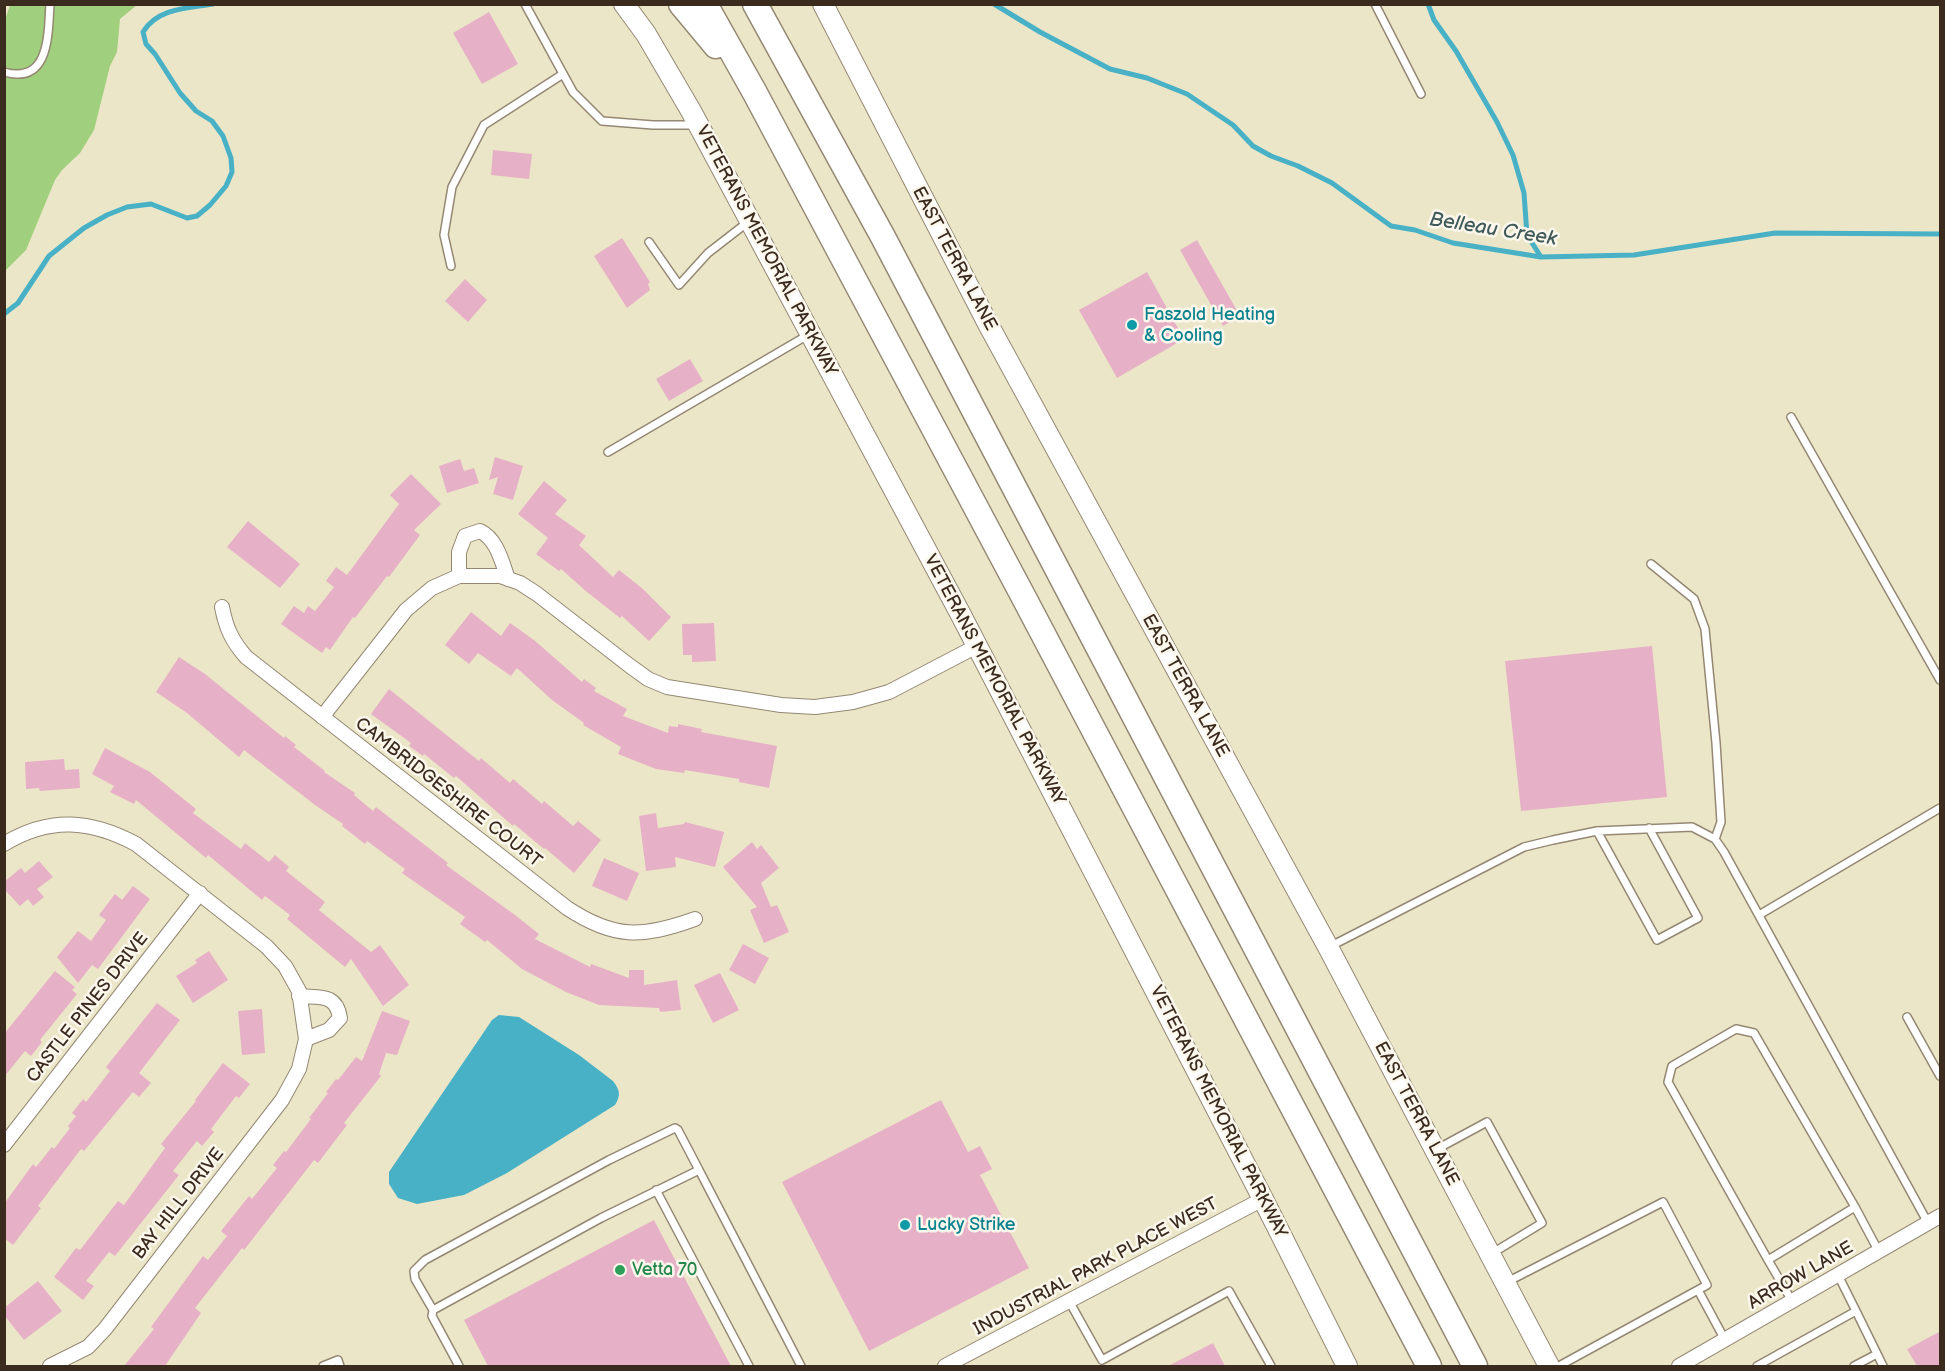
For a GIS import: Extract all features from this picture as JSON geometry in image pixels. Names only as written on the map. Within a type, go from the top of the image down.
[{"type":"highway","points":[[681,4],[755,93]]},
{"type":"highway","points":[[705,4],[1017,583],[1429,1366]]},
{"type":"highway","points":[[755,4],[764,15],[905,278],[1475,1366]]},
{"type":"street","name":"VETERANS MEMORIAL PARKWAY","points":[[624,4],[646,34],[698,125],[977,646],[1347,1366]]},
{"type":"street","name":"EAST TERRA LANE","points":[[824,4],[988,324],[1328,947],[1549,1366]]},
{"type":"street","points":[[459,576],[459,552],[465,536],[480,531],[496,548],[508,579]]},
{"type":"street","points":[[322,717],[406,610],[432,588],[459,576],[500,576],[520,583],[648,679],[667,687],[781,705],[815,707],[853,702],[889,692],[977,646]]},
{"type":"street","name":"CAMBRIDGESHIRE COURT","points":[[222,607],[225,626],[233,642],[246,657],[536,885],[587,921],[608,929],[629,933],[670,928],[695,919]]},
{"type":"street","name":"BAY HILL DRIVE","points":[[4,844],[43,826],[68,824],[94,826],[115,833],[136,844],[266,946],[285,966],[299,996],[306,1039],[299,1069],[282,1100],[105,1329],[88,1347],[50,1366]]},
{"type":"street","name":"CASTLE PINES DRIVE","points":[[4,1145],[200,893]]},
{"type":"street","points":[[299,996],[330,999],[338,1006],[340,1018],[329,1030],[306,1039]]},
{"type":"street","name":"INDUSTRIAL PARK PLACE WEST","points":[[945,1366],[1263,1199]]},
{"type":"street","name":"ARROW LANE","points":[[1679,1366],[1941,1216]]},
{"type":"lane","points":[[4,72],[24,74],[37,68],[44,57],[50,4]]},
{"type":"lane","points":[[525,4],[573,92],[602,121],[653,126],[698,125]]},
{"type":"lane","points":[[1375,4],[1421,94]]},
{"type":"lane","points":[[451,266],[444,235],[452,188],[484,125],[563,74]]},
{"type":"lane","points":[[649,242],[679,285],[708,253],[750,220]]},
{"type":"lane","points":[[608,452],[811,334]]},
{"type":"lane","points":[[1791,417],[1941,680]]},
{"type":"lane","points":[[1651,564],[1694,599],[1705,629],[1721,822],[1715,839]]},
{"type":"lane","points":[[1759,915],[1941,808]]},
{"type":"lane","points":[[1328,947],[1524,847],[1597,831],[1692,827],[1715,839],[1928,1223]]},
{"type":"lane","points":[[1597,831],[1657,940],[1698,918],[1649,828]]},
{"type":"lane","points":[[1907,1017],[1941,1076]]},
{"type":"lane","points":[[1792,1301],[1668,1082],[1672,1066],[1736,1029],[1754,1033],[1879,1252]]},
{"type":"lane","points":[[1435,1150],[1487,1122],[1542,1223],[1490,1255]]},
{"type":"lane","points":[[459,1366],[432,1316],[433,1310],[415,1279],[414,1271],[425,1260],[609,1160],[675,1128],[801,1366]]},
{"type":"lane","points":[[433,1310],[602,1218],[699,1170]]},
{"type":"lane","points":[[656,1190],[749,1366]]},
{"type":"lane","points":[[1505,1283],[1663,1202],[1707,1285],[1559,1366]]},
{"type":"lane","points":[[1768,1260],[1855,1208]]},
{"type":"lane","points":[[1839,1275],[1883,1366]]},
{"type":"lane","points":[[1698,1290],[1725,1340]]},
{"type":"lane","points":[[1069,1301],[1102,1360],[1229,1291],[1271,1366]]},
{"type":"lane","points":[[1757,1366],[1856,1311]]},
{"type":"lane","points":[[1854,1366],[1877,1354]]},
{"type":"lane","points":[[323,1366],[338,1360],[340,1366]]},
{"type":"green space","points":[[10,5],[137,5],[120,19],[117,52],[110,66],[94,130],[80,153],[55,180],[26,250],[5,271],[4,23]]},
{"type":"water","points":[[499,1015],[519,1017],[579,1055],[613,1081],[619,1093],[615,1105],[507,1173],[464,1195],[417,1204],[398,1198],[389,1184],[389,1172],[492,1020]]},
{"type":"building","points":[[489,12],[518,64],[482,84],[453,33]]},
{"type":"building","points":[[493,150],[532,154],[529,179],[491,175]]},
{"type":"building","points":[[622,238],[650,282],[648,284],[650,290],[627,308],[594,256]]},
{"type":"building","points":[[1197,240],[1240,316],[1223,326],[1180,250]]},
{"type":"building","name":"Faszold Heating & Cooling","points":[[1147,272],[1184,339],[1117,378],[1079,310]]},
{"type":"building","points":[[465,279],[487,300],[468,322],[445,301]]},
{"type":"building","points":[[690,359],[703,381],[669,401],[656,379]]},
{"type":"building","points":[[495,457],[523,466],[513,500],[493,494],[498,477],[489,480]]},
{"type":"building","points":[[460,459],[464,471],[474,468],[479,483],[447,493],[439,466]]},
{"type":"building","points":[[411,474],[441,504],[414,530],[420,535],[389,577],[387,576],[355,618],[353,617],[330,650],[326,647],[322,653],[281,624],[294,606],[304,613],[308,606],[315,611],[334,587],[326,581],[336,567],[347,575],[399,504],[390,495]]},
{"type":"building","points":[[544,481],[567,500],[555,514],[586,536],[579,545],[613,577],[619,570],[643,589],[671,617],[649,641],[622,616],[620,618],[561,569],[559,571],[536,554],[548,538],[518,514]]},
{"type":"building","points":[[248,521],[300,564],[280,588],[227,547]]},
{"type":"building","points":[[471,612],[501,636],[510,623],[534,640],[582,682],[584,679],[596,688],[594,691],[627,709],[623,716],[668,733],[669,726],[678,727],[678,724],[702,729],[701,732],[777,746],[769,788],[739,782],[739,779],[685,770],[684,773],[656,769],[618,754],[621,747],[583,725],[584,723],[552,700],[517,668],[511,676],[478,653],[469,664],[445,645]]},
{"type":"building","points":[[714,623],[716,661],[692,662],[692,655],[683,655],[682,624]]},
{"type":"building","points":[[1652,646],[1667,797],[1521,811],[1505,661]]},
{"type":"building","points":[[179,657],[205,674],[284,738],[285,736],[296,745],[294,747],[324,772],[355,793],[354,795],[373,811],[376,807],[448,863],[446,865],[539,934],[535,939],[590,967],[591,964],[629,978],[629,970],[644,970],[644,985],[677,980],[681,1010],[660,1012],[659,1008],[599,1005],[566,992],[522,969],[487,940],[485,942],[460,924],[465,917],[402,873],[405,869],[367,841],[365,844],[342,826],[343,824],[244,750],[239,757],[187,713],[156,692]]},
{"type":"building","points":[[389,689],[479,761],[481,758],[510,783],[513,779],[573,826],[578,821],[601,840],[574,873],[514,824],[513,826],[456,776],[454,778],[424,754],[423,756],[409,746],[411,743],[371,714]]},
{"type":"building","points":[[105,748],[150,772],[196,809],[193,813],[241,849],[245,843],[269,862],[275,855],[289,867],[286,871],[325,902],[319,910],[371,952],[380,945],[409,985],[383,1006],[351,959],[345,967],[287,919],[290,915],[265,896],[262,900],[208,855],[206,858],[136,800],[134,804],[110,792],[114,786],[92,774]]},
{"type":"building","points":[[64,759],[65,770],[79,769],[80,788],[40,791],[39,788],[26,789],[25,762]]},
{"type":"building","points":[[656,813],[658,828],[685,822],[724,832],[715,867],[675,857],[676,867],[646,871],[639,816]]},
{"type":"building","points":[[752,842],[757,849],[761,845],[779,868],[761,883],[771,907],[777,905],[789,932],[764,943],[750,910],[757,907],[723,867]]},
{"type":"building","points":[[604,858],[639,873],[627,901],[592,886]]},
{"type":"building","points":[[39,861],[53,877],[37,889],[44,897],[33,906],[28,899],[20,906],[4,889],[4,882],[21,868],[25,873]]},
{"type":"building","points":[[133,886],[150,899],[98,969],[92,965],[78,983],[57,957],[78,931],[91,941],[106,920],[99,915],[115,894],[122,900]]},
{"type":"building","points":[[743,944],[769,958],[755,984],[729,970]]},
{"type":"building","points":[[209,951],[228,980],[193,1003],[176,976],[197,963],[195,960]]},
{"type":"building","points":[[55,971],[75,987],[72,990],[77,994],[40,1040],[42,1042],[31,1056],[25,1051],[4,1077],[4,1034]]},
{"type":"building","points":[[720,973],[739,1010],[713,1023],[694,985]]},
{"type":"building","points":[[157,1003],[180,1020],[139,1073],[151,1083],[139,1097],[133,1092],[84,1151],[81,1149],[38,1206],[41,1208],[13,1245],[4,1238],[4,1204],[33,1164],[36,1167],[70,1128],[68,1126],[76,1116],[72,1113],[83,1099],[86,1102],[110,1071],[106,1067]]},
{"type":"building","points":[[262,1009],[265,1053],[242,1055],[238,1011]]},
{"type":"building","points":[[382,1011],[410,1021],[397,1055],[386,1053],[379,1074],[381,1076],[344,1123],[347,1125],[318,1163],[314,1160],[244,1250],[242,1248],[195,1308],[201,1313],[165,1366],[124,1366],[154,1329],[151,1327],[203,1256],[208,1260],[227,1236],[221,1231],[249,1196],[252,1199],[277,1168],[273,1165],[311,1119],[309,1118],[336,1079],[338,1080],[356,1057],[362,1061]]},
{"type":"building","points":[[223,1063],[250,1084],[239,1098],[236,1096],[211,1129],[214,1132],[202,1146],[197,1141],[173,1171],[179,1175],[115,1256],[109,1252],[86,1281],[94,1286],[83,1300],[54,1277],[76,1248],[80,1250],[118,1201],[124,1205],[165,1148],[161,1144]]},
{"type":"building","name":"Lucky Strike","points":[[941,1100],[968,1152],[980,1146],[992,1169],[980,1175],[1029,1268],[869,1351],[782,1182]]},
{"type":"building","name":"Vetta 70","points":[[654,1220],[731,1366],[488,1366],[464,1320]]},
{"type":"building","points":[[38,1281],[62,1311],[24,1340],[4,1315],[4,1308]]},
{"type":"building","points":[[1941,1331],[1941,1366],[1917,1366],[1907,1349]]},
{"type":"building","points":[[1213,1343],[1225,1366],[1168,1366]]},
{"type":"waterway","name":"Belleau Creek","points":[[4,314],[18,303],[49,256],[84,228],[127,207],[151,204],[187,218],[197,216],[226,186],[232,172],[231,158],[223,136],[212,121],[196,111],[180,93],[146,44],[143,32],[156,18],[174,10],[213,4]]},
{"type":"waterway","name":"Belleau Creek","points":[[994,4],[1040,32],[1110,69],[1147,78],[1187,94],[1233,125],[1253,146],[1332,183],[1391,226],[1415,230],[1453,243],[1541,257],[1634,255],[1775,233],[1940,234]]},
{"type":"waterway","points":[[1428,4],[1434,20],[1456,51],[1497,122],[1513,155],[1524,193],[1527,235],[1541,257]]},
{"type":"place","name":"Faszold Heating & Cooling","points":[[1132,325]]},
{"type":"place","name":"Lucky Strike","points":[[905,1225]]},
{"type":"place","name":"Vetta 70","points":[[620,1270]]}]
